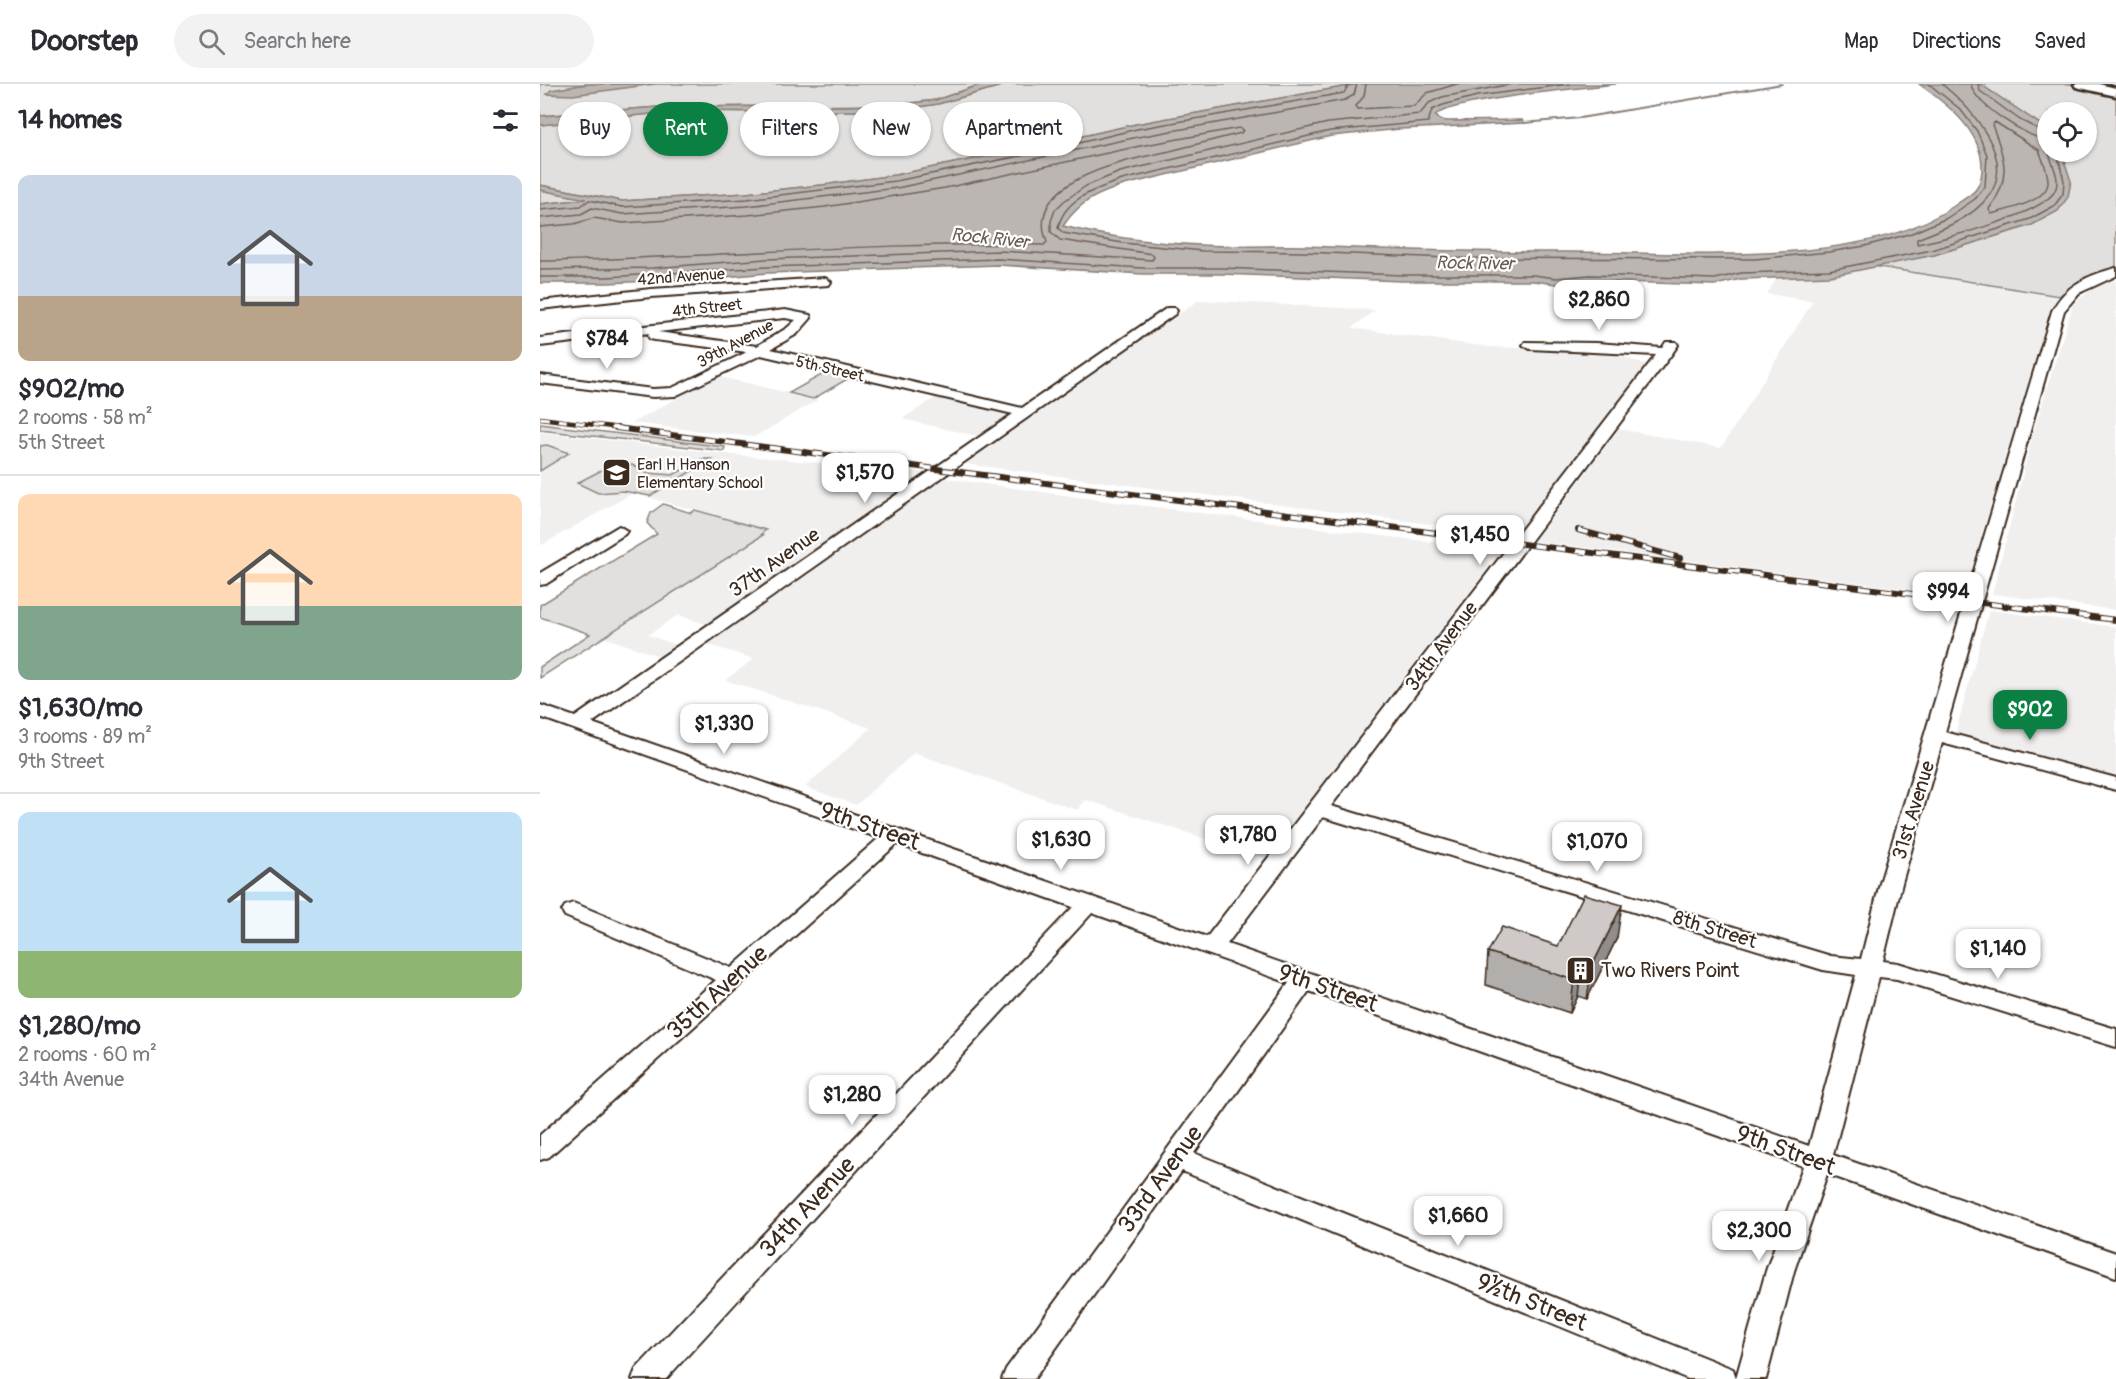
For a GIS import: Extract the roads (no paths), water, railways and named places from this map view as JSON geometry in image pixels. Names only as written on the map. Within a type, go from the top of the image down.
[{"type":"highway","points":[[2081,84],[2116,92]]},
{"type":"highway","points":[[2106,84],[2116,86]]},
{"type":"street","name":"31st Avenue","points":[[1751,1379],[1780,1271],[1818,1161],[1848,1056],[1891,883],[2058,310],[2066,296],[2078,288],[2116,272]]},
{"type":"street","name":"42nd Avenue","points":[[540,305],[651,293],[825,282]]},
{"type":"street","name":"37th Avenue","points":[[577,724],[1171,311]]},
{"type":"street","name":"4th Street","points":[[540,342],[785,314],[805,318]]},
{"type":"street","name":"39th Avenue","points":[[540,380],[653,393],[675,392],[758,351],[792,331],[805,318]]},
{"type":"street","name":"5th Street","points":[[634,331],[652,336],[740,346],[1025,413]]},
{"type":"street","name":"34th Avenue","points":[[1212,947],[1668,349],[1530,345]]},
{"type":"street","points":[[540,580],[619,531]]},
{"type":"street","name":"9th Street","points":[[540,711],[2116,1265]]},
{"type":"street","points":[[1935,735],[2116,784]]},
{"type":"street","name":"8th Street","points":[[1317,808],[1831,964],[1898,971],[2116,1038]]},
{"type":"street","name":"35th Avenue","points":[[543,1143],[895,835]]},
{"type":"street","name":"34th Avenue","points":[[647,1379],[1089,903]]},
{"type":"street","points":[[573,911],[733,978]]},
{"type":"street","name":"33rd Avenue","points":[[1018,1379],[1305,979]]},
{"type":"street","name":"9½th Street","points":[[1176,1157],[1722,1379]]},
{"type":"water","points":[[587,84],[654,84],[573,95],[547,94],[551,90]]},
{"type":"water","points":[[982,84],[1008,84],[938,104],[931,105],[931,102],[920,102],[936,100]]},
{"type":"water","name":"Rock River","points":[[1359,84],[1616,84],[1493,99],[1447,109],[1435,115],[1440,120],[1448,121],[1522,120],[1524,123],[1400,129],[1331,136],[1124,185],[1089,200],[1069,217],[1063,226],[1123,238],[1237,246],[1710,254],[1818,249],[1869,240],[1915,227],[1954,206],[1977,188],[1982,171],[1977,144],[1962,120],[1919,84],[1980,84],[2037,122],[2037,162],[2064,162],[2071,181],[2068,197],[2058,211],[2032,225],[1934,255],[1830,276],[1741,279],[1715,285],[1590,281],[1556,284],[1533,281],[1402,281],[1221,274],[1143,274],[999,265],[767,273],[607,283],[540,283],[540,204],[586,199],[540,190],[540,185],[622,201],[746,193],[895,175],[988,156],[1083,156],[1083,136],[1136,124]]},
{"type":"water","points":[[839,106],[851,106],[851,111],[839,111]]},
{"type":"water","points":[[728,107],[740,107],[740,111],[728,111]]},
{"type":"water","points":[[643,108],[643,115],[631,116],[631,109]]},
{"type":"water","points":[[558,115],[558,123],[540,125],[540,116]]},
{"type":"waterway","points":[[1524,123],[1580,118],[1782,84]]},
{"type":"railway","points":[[540,418],[628,429]]},
{"type":"railway","points":[[616,428],[2116,620]]},
{"type":"railway","points":[[1578,530],[1680,558]]},
{"type":"place","name":"Earl H Hanson Elementary School","points":[[616,473]]},
{"type":"place","name":"Two Rivers Point","points":[[1580,970]]}]
